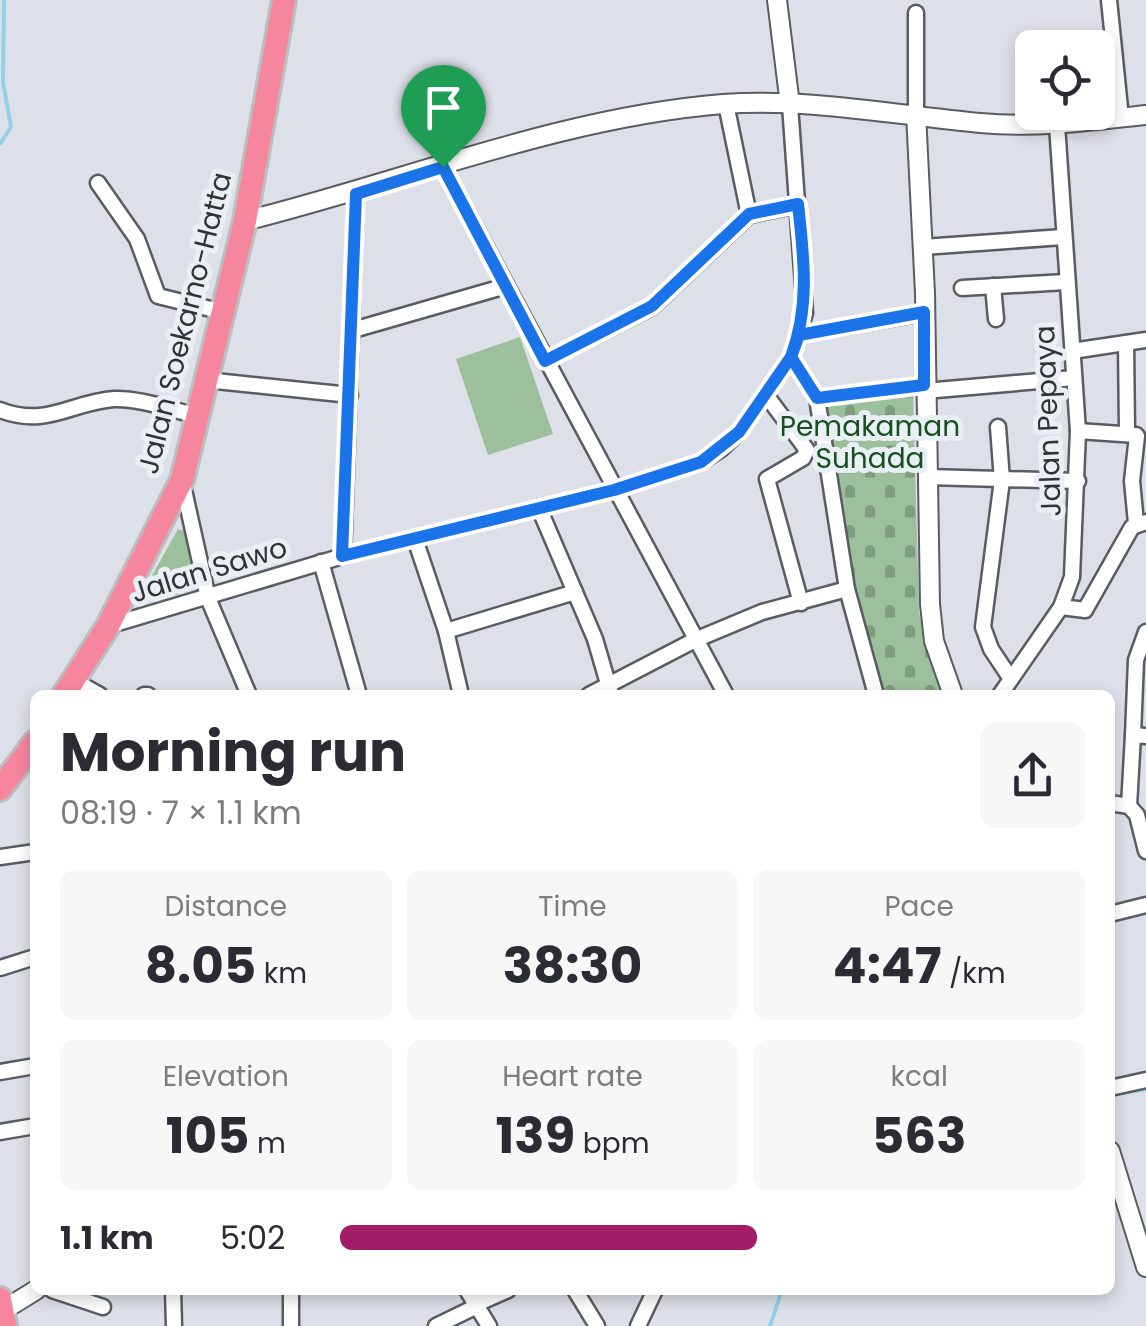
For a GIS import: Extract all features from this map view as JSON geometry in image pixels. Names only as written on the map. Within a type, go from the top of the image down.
[{"type":"highway","name":"Jalan Soekarno-Hatta","points":[[69,687],[108,626],[182,480],[245,221],[284,0]]},
{"type":"highway","points":[[0,789],[30,749]]},
{"type":"street","points":[[778,0],[790,104]]},
{"type":"street","points":[[1109,0],[1121,118]]},
{"type":"street","points":[[916,14],[932,626],[951,690]]},
{"type":"street","points":[[245,221],[651,114],[726,104],[790,104],[1015,124]]},
{"type":"street","points":[[726,104],[749,214]]},
{"type":"street","name":"Jalan Sawo","points":[[108,626],[342,556],[614,490],[701,462],[739,432],[791,357],[799,335],[806,286],[790,104]]},
{"type":"street","points":[[1115,119],[1146,116]]},
{"type":"street","name":"Jalan Pepaya","points":[[1004,690],[1061,607],[1072,577],[1078,430],[1058,130]]},
{"type":"street","points":[[443,167],[723,690]]},
{"type":"street","points":[[98,183],[137,239],[158,296],[223,312]]},
{"type":"street","points":[[342,556],[354,330],[356,194]]},
{"type":"street","points":[[545,361],[652,306],[749,214],[798,204]]},
{"type":"street","points":[[923,247],[1063,238]]},
{"type":"street","points":[[962,288],[1066,282]]},
{"type":"street","points":[[354,330],[506,286]]},
{"type":"street","points":[[993,286],[996,319]]},
{"type":"street","points":[[799,335],[924,312]]},
{"type":"street","points":[[1072,351],[1146,340]]},
{"type":"street","points":[[1061,607],[1085,610],[1141,523],[1132,481],[1137,435],[1126,343]]},
{"type":"street","points":[[791,357],[817,398],[847,589],[875,690]]},
{"type":"street","points":[[817,398],[1074,378]]},
{"type":"street","points":[[206,380],[350,396]]},
{"type":"street","points":[[766,395],[807,450],[803,458],[767,479],[801,603]]},
{"type":"street","points":[[0,410],[17,416],[52,417],[112,399],[198,416]]},
{"type":"street","points":[[998,426],[1002,480],[983,627],[991,650],[1012,680]]},
{"type":"street","points":[[1078,430],[1137,435]]},
{"type":"street","points":[[928,477],[1078,481]]},
{"type":"street","points":[[182,480],[208,598],[242,690]]},
{"type":"street","points":[[539,508],[575,592],[610,690]]},
{"type":"street","points":[[415,540],[446,632],[460,690]]},
{"type":"street","points":[[321,562],[358,690]]},
{"type":"street","points":[[612,690],[695,640],[762,612],[847,589]]},
{"type":"street","points":[[446,632],[575,592]]},
{"type":"street","points":[[1128,806],[1140,735],[1136,660],[1146,632]]},
{"type":"street","points":[[1115,804],[1128,806],[1137,815],[1146,851]]},
{"type":"street","points":[[0,857],[30,853]]},
{"type":"street","points":[[1115,913],[1146,906]]},
{"type":"street","points":[[0,968],[30,959]]},
{"type":"street","points":[[0,1072],[30,1067]]},
{"type":"street","points":[[1115,1087],[1146,1080]]},
{"type":"street","points":[[0,1132],[30,1127]]},
{"type":"street","points":[[1115,1167],[1146,1267]]},
{"type":"street","points":[[2,1312],[30,1294]]},
{"type":"street","points":[[67,1295],[103,1307]]},
{"type":"street","points":[[174,1295],[174,1326]]},
{"type":"street","points":[[291,1295],[291,1326]]},
{"type":"street","points":[[469,1295],[489,1326]]},
{"type":"street","points":[[436,1326],[498,1295]]},
{"type":"street","points":[[579,1295],[597,1326]]},
{"type":"street","points":[[638,1326],[653,1295]]},
{"type":"green space","points":[[520,337],[553,434],[488,455],[456,359]]},
{"type":"green space","name":"Pemakaman Suhada","points":[[913,392],[919,613],[942,690],[878,690],[857,611],[821,402]]},
{"type":"green space","points":[[178,529],[188,532],[198,589],[164,598],[152,591],[149,581]]},
{"type":"waterway","points":[[0,144],[11,127],[3,82],[4,0]]},
{"type":"waterway","points":[[1115,1094],[1146,1089]]},
{"type":"waterway","points":[[770,1326],[780,1295]]},
{"type":"route","points":[[443,167],[356,194],[354,330],[342,556],[614,490],[701,462],[739,432],[791,357],[799,335],[924,312],[924,385],[817,398],[791,357],[804,313],[806,286],[798,204],[749,214],[652,306],[545,361],[443,167]]}]
